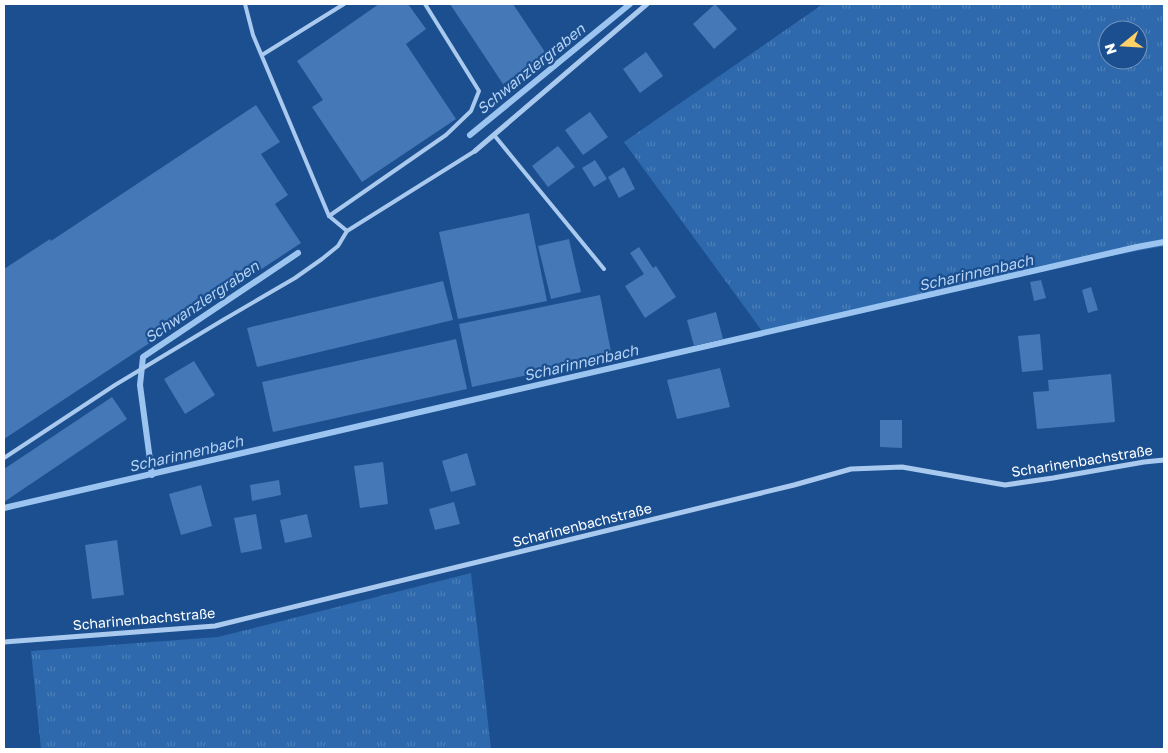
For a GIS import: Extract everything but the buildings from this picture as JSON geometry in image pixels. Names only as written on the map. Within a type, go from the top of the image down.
[{"type":"street","points":[[475,151],[647,4]]},
{"type":"street","name":"Scharinenbachstraße","points":[[4,642],[215,626],[775,490],[850,469],[902,467],[1005,485],[1164,460]]},
{"type":"lane","points":[[246,4],[253,35],[329,216],[347,230]]},
{"type":"lane","points":[[262,55],[344,4]]},
{"type":"lane","points":[[329,216],[446,135],[471,110],[474,104],[479,91],[425,4]]},
{"type":"lane","points":[[494,134],[604,269]]},
{"type":"lane","points":[[4,458],[128,378],[295,278],[338,246],[347,230],[475,151]]},
{"type":"green space","points":[[823,4],[1164,4],[1164,246],[1043,269],[762,331],[624,142]]},
{"type":"green space","points":[[471,573],[491,749],[41,749],[31,651],[218,637]]},
{"type":"waterway","name":"Schwanzlergraben","points":[[470,135],[630,4]]},
{"type":"waterway","name":"Scharinnenbach","points":[[4,508],[1164,242]]},
{"type":"waterway","name":"Schwanzlergraben","points":[[152,475],[140,385],[143,357],[298,253]]}]
